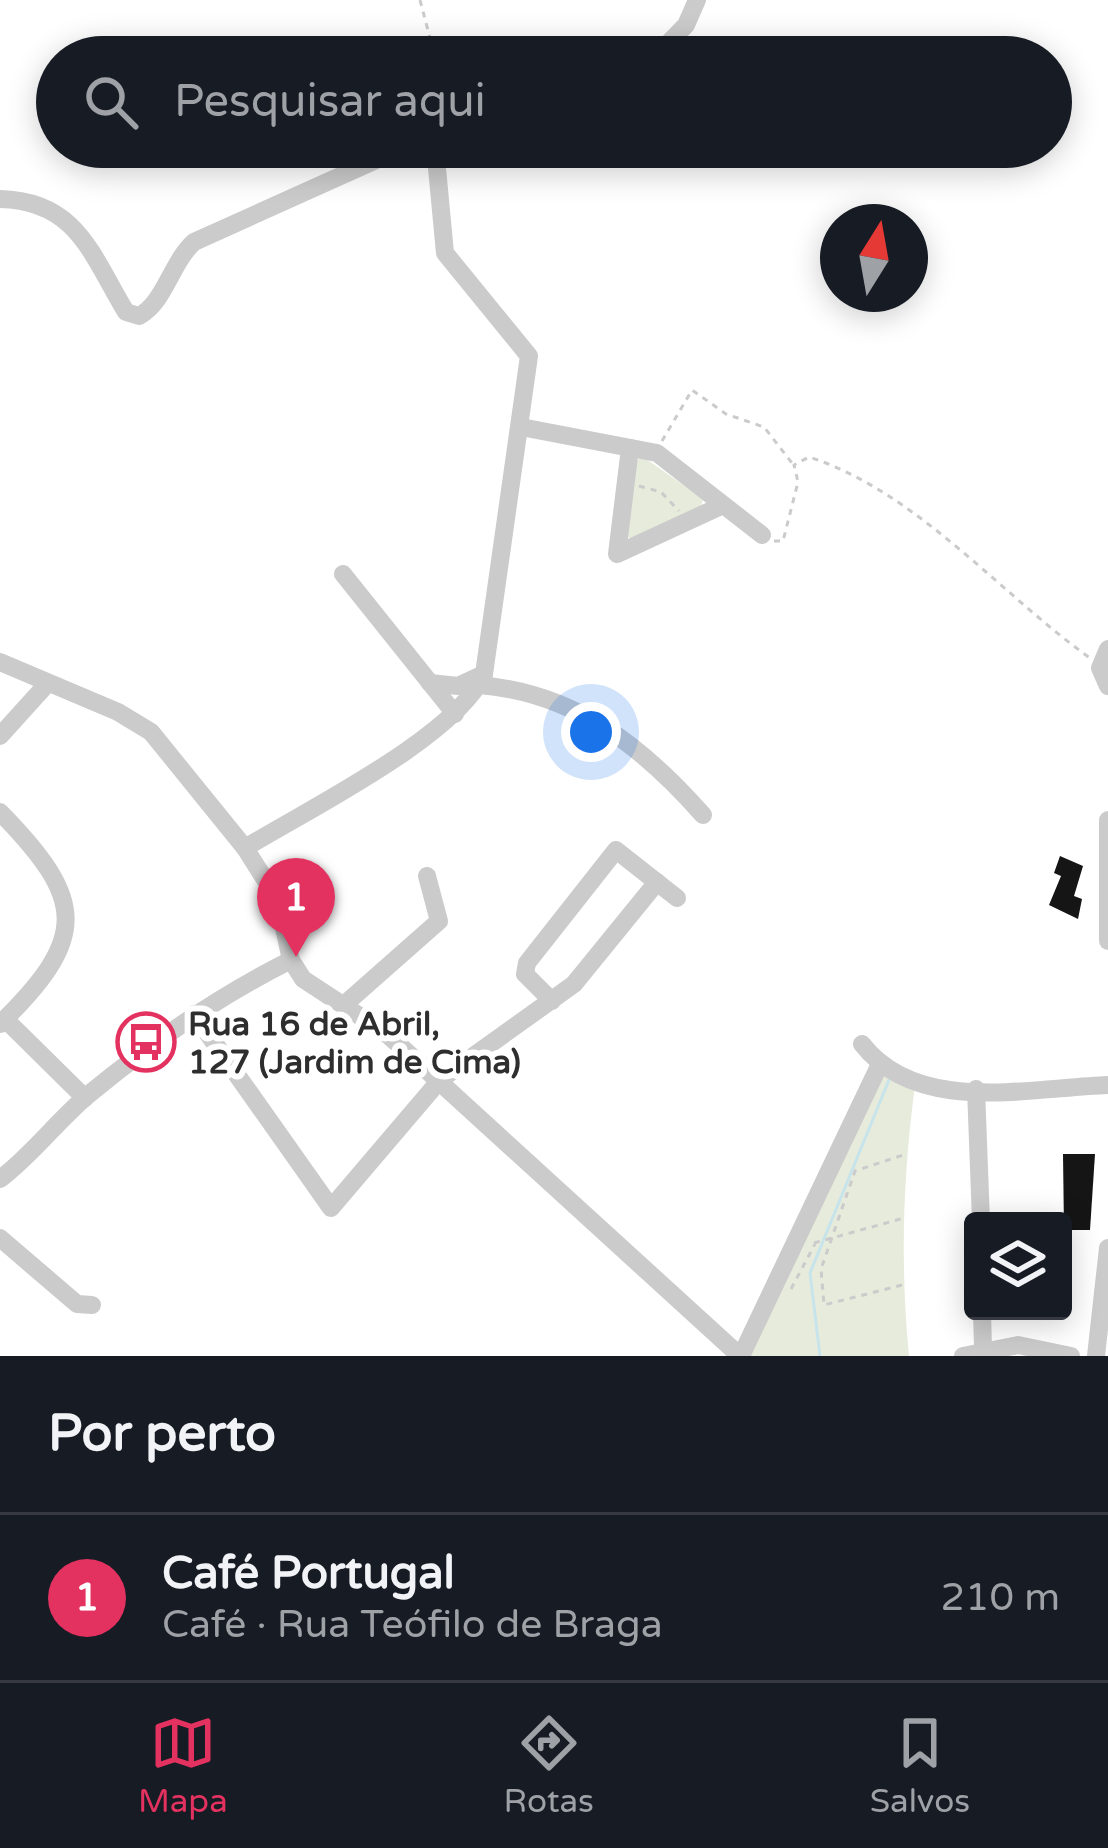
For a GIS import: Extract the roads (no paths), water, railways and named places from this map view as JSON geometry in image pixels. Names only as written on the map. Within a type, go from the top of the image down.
[{"type":"street","points":[[676,36],[697,0]]},
{"type":"street","points":[[0,199],[46,206],[70,219],[126,312],[139,316],[150,310],[179,256],[194,242],[358,168]]},
{"type":"street","points":[[245,848],[455,714],[482,680],[529,356],[445,253],[437,168]]},
{"type":"street","points":[[520,427],[653,452],[762,535]]},
{"type":"street","points":[[630,448],[617,554],[723,505]]},
{"type":"street","points":[[344,574],[455,714]]},
{"type":"street","points":[[1104,657],[1108,686]]},
{"type":"street","points":[[0,662],[118,712],[151,732],[245,848],[278,900],[290,960],[303,979],[345,1004],[440,1080],[740,1356],[879,1066]]},
{"type":"street","points":[[430,682],[458,686],[482,680],[588,714],[669,777],[703,815]]},
{"type":"street","points":[[0,736],[46,684]]},
{"type":"street","points":[[0,812],[48,862],[63,895],[66,923],[60,955],[38,987],[2,1022],[85,1098]]},
{"type":"street","points":[[1108,820],[1108,941]]},
{"type":"street","points":[[552,1001],[525,974],[527,963],[616,850],[677,898]]},
{"type":"street","points":[[345,1004],[439,921],[427,876]]},
{"type":"street","points":[[194,1015],[331,1208],[440,1080],[574,984],[658,882]]},
{"type":"street","points":[[0,1179],[85,1098],[194,1015],[290,960]]},
{"type":"street","points":[[862,1044],[879,1066],[915,1085],[976,1089],[1108,1085]]},
{"type":"street","points":[[976,1089],[981,1212]]},
{"type":"street","points":[[0,1238],[77,1304],[92,1305]]},
{"type":"street","points":[[1096,1356],[1108,1248]]},
{"type":"street","points":[[982,1320],[983,1348]]},
{"type":"street","points":[[963,1356],[983,1348],[1018,1345],[1070,1355],[1098,1328]]},
{"type":"waterway","points":[[820,1356],[810,1273],[889,1080]]},
{"type":"place","name":"Café Portugal","points":[[296,957]]},
{"type":"place","name":"Rua 16 de Abril, 127 (Jardim de Cima)","points":[[146,1042]]}]
